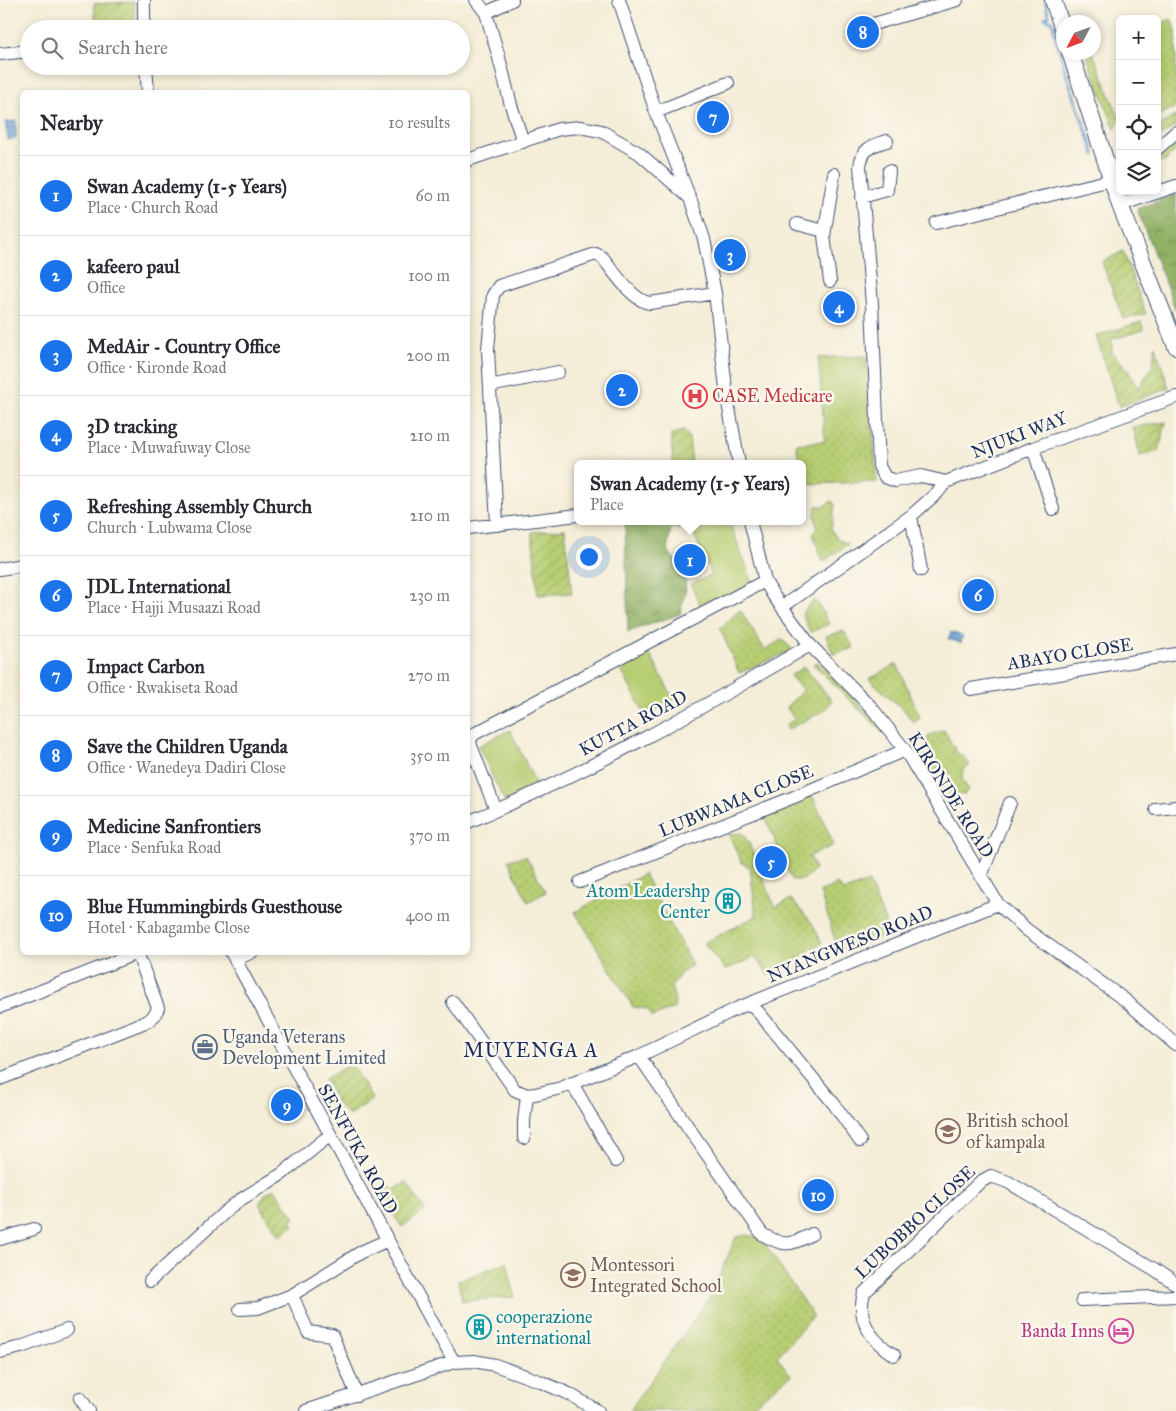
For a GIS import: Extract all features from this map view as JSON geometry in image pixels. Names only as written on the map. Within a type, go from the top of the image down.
[{"type":"street","points":[[476,0],[486,13],[523,142]]},
{"type":"street","points":[[486,13],[512,0]]},
{"type":"street","points":[[618,0],[656,112],[704,238],[715,293],[727,397],[738,460]]},
{"type":"street","points":[[856,28],[957,0]]},
{"type":"street","points":[[145,20],[146,1]]},
{"type":"street","points":[[1055,1],[1059,15]]},
{"type":"street","points":[[0,54],[20,52]]},
{"type":"street","points":[[1073,60],[1115,183],[1120,205],[1176,346]]},
{"type":"street","points":[[147,75],[148,90]]},
{"type":"street","points":[[656,112],[728,82]]},
{"type":"street","points":[[470,159],[560,129],[580,127],[601,131],[639,152],[690,198]]},
{"type":"street","points":[[1161,145],[1176,132]]},
{"type":"street","points":[[782,607],[911,516],[938,492],[946,482],[921,476],[895,481],[885,477],[879,466],[872,304],[860,166],[861,157],[873,146],[887,141]]},
{"type":"street","points":[[862,197],[888,190],[889,171]]},
{"type":"street","points":[[830,281],[824,231],[834,174]]},
{"type":"street","points":[[936,223],[1115,183]]},
{"type":"street","points":[[1120,205],[1176,186]]},
{"type":"street","points":[[797,224],[824,231]]},
{"type":"street","points":[[497,525],[488,349],[493,295],[496,288],[503,284],[596,254],[602,256],[634,296],[645,302],[715,293]]},
{"type":"street","points":[[490,386],[558,372]]},
{"type":"street","name":"NJUKI WAY","points":[[946,482],[1033,448],[1176,397]]},
{"type":"street","points":[[1033,448],[1053,508]]},
{"type":"street","points":[[470,528],[574,515]]},
{"type":"street","points":[[911,516],[921,570]]},
{"type":"street","name":"KIRONDE ROAD","points":[[751,525],[766,581],[782,607],[810,645],[871,707],[905,750],[998,904],[1027,930],[1100,980],[1176,1045]]},
{"type":"street","points":[[0,569],[20,565]]},
{"type":"street","points":[[496,810],[471,746],[470,740],[474,734],[766,581]]},
{"type":"street","name":"KUTTA ROAD","points":[[470,821],[547,788],[592,765],[751,680],[810,645]]},
{"type":"street","name":"ABAYO CLOSE","points":[[971,689],[1176,654]]},
{"type":"street","name":"LUBWAMA CLOSE","points":[[580,882],[794,797],[905,750]]},
{"type":"street","points":[[981,876],[1010,803]]},
{"type":"street","points":[[1156,810],[1176,807]]},
{"type":"street","name":"NYANGWESO ROAD","points":[[572,1083],[639,1056],[751,1003],[998,904]]},
{"type":"street","points":[[0,1007],[132,955]]},
{"type":"street","points":[[0,1079],[148,1021],[155,1015],[158,1008],[138,955]]},
{"type":"street","name":"SENFUKA ROAD","points":[[233,956],[454,1362]]},
{"type":"street","points":[[453,1002],[515,1090],[527,1095],[543,1094],[572,1083],[616,1161]]},
{"type":"street","points":[[751,1003],[829,1098],[860,1141]]},
{"type":"street","points":[[639,1056],[762,1234],[784,1244],[796,1242],[812,1234]]},
{"type":"street","points":[[524,1138],[527,1095]]},
{"type":"street","points":[[150,1281],[224,1212],[282,1174],[330,1135]]},
{"type":"street","name":"LUBOBBO CLOSE","points":[[894,1355],[881,1346],[866,1327],[861,1300],[864,1292],[980,1182],[991,1176],[998,1177],[1017,1187],[1176,1284]]},
{"type":"street","points":[[0,1239],[34,1229]]},
{"type":"street","points":[[240,1310],[258,1308],[292,1295],[361,1252],[388,1240]]},
{"type":"street","points":[[292,1295],[308,1332],[332,1335],[357,1395]]},
{"type":"street","points":[[1082,1300],[1176,1296]]},
{"type":"street","points":[[0,1352],[21,1347],[67,1330]]},
{"type":"street","points":[[306,1411],[454,1362],[474,1361],[495,1365],[554,1388],[598,1411]]},
{"type":"street","points":[[80,1398],[89,1411]]},
{"type":"green space","points":[[134,2],[136,20],[95,20],[94,4]]},
{"type":"green space","points":[[1171,19],[1176,30],[1176,107],[1161,114],[1161,60],[1161,23]]},
{"type":"green space","points":[[1088,60],[1096,60],[1116,110],[1115,129]]},
{"type":"green space","points":[[1176,116],[1176,126],[1161,135],[1161,124]]},
{"type":"green space","points":[[1176,140],[1176,150],[1166,161],[1161,162],[1161,150]]},
{"type":"green space","points":[[1176,194],[1176,311],[1137,209]]},
{"type":"green space","points":[[1123,251],[1146,314],[1123,319],[1102,262]]},
{"type":"green space","points":[[1141,322],[1144,330],[1112,339],[1112,353],[1128,370],[1138,389],[1153,365],[1155,345],[1169,388],[1119,407],[1096,336]]},
{"type":"green space","points":[[866,356],[877,482],[806,484],[806,460],[799,460],[796,444],[825,441],[818,358]]},
{"type":"green space","points":[[1166,422],[1159,451],[1140,456],[1133,427]]},
{"type":"green space","points":[[684,431],[689,438],[692,460],[673,460],[671,434]]},
{"type":"green space","points":[[832,501],[835,505],[831,530],[838,539],[848,544],[823,562],[813,534],[817,528],[816,506],[824,506]]},
{"type":"green space","points":[[625,525],[683,525],[683,527],[671,528],[667,550],[684,570],[686,589],[680,614],[628,632]]},
{"type":"green space","points":[[690,525],[731,525],[753,584],[702,610],[691,584],[712,575]]},
{"type":"green space","points":[[565,529],[572,593],[538,595],[532,532]]},
{"type":"green space","points":[[814,599],[829,624],[810,632],[802,614]]},
{"type":"green space","points":[[740,610],[765,650],[782,639],[793,650],[739,673],[720,628]]},
{"type":"green space","points":[[844,631],[854,648],[833,654],[826,636]]},
{"type":"green space","points":[[649,653],[674,700],[645,715],[620,668]]},
{"type":"green space","points":[[818,662],[886,732],[884,734],[813,664]]},
{"type":"green space","points":[[897,664],[920,717],[913,722],[905,711],[869,679]]},
{"type":"green space","points":[[804,667],[832,701],[825,710],[787,730],[786,725],[795,719],[786,707],[803,690],[790,676]]},
{"type":"green space","points":[[510,730],[537,786],[505,802],[478,746]]},
{"type":"green space","points":[[944,730],[957,753],[964,757],[970,765],[963,769],[962,780],[968,789],[964,795],[941,792],[919,755],[927,751],[928,736]]},
{"type":"green space","points":[[800,796],[813,797],[834,845],[810,856],[815,870],[803,880],[792,880],[764,815]]},
{"type":"green space","points":[[742,833],[749,843],[775,907],[791,899],[812,923],[822,943],[806,952],[790,966],[768,975],[755,957],[725,970],[704,943],[756,916],[750,867],[742,863],[728,834]]},
{"type":"green space","points":[[526,856],[546,892],[528,902],[508,860]]},
{"type":"green space","points":[[644,874],[692,965],[680,974],[671,987],[675,1000],[674,1008],[653,1017],[647,1009],[633,1007],[575,912]]},
{"type":"green space","points":[[869,882],[890,934],[839,953],[820,892],[837,884],[844,891]]},
{"type":"green space","points":[[351,1063],[372,1099],[349,1116],[337,1104],[325,1079]]},
{"type":"green space","points":[[406,1182],[425,1210],[402,1227],[377,1192],[389,1185],[394,1190]]},
{"type":"green space","points":[[274,1188],[295,1218],[291,1221],[294,1225],[280,1236],[259,1204],[265,1194]]},
{"type":"green space","points":[[747,1235],[761,1238],[813,1316],[777,1357],[791,1375],[746,1411],[629,1411],[711,1296],[736,1237]]},
{"type":"green space","points":[[507,1262],[515,1297],[462,1301],[458,1281]]},
{"type":"water","points":[[16,121],[16,138],[8,140],[5,122]]},
{"type":"water","points":[[951,632],[963,636],[961,643],[948,639]]},
{"type":"waterway","points":[[1045,0],[1049,16],[1045,18],[1052,21],[1065,71],[1095,155]]},
{"type":"place","name":"Save the Children Uganda","points":[[863,32]]},
{"type":"place","name":"Impact Carbon","points":[[713,117]]},
{"type":"place","name":"MedAir - Country Office","points":[[730,255]]},
{"type":"place","name":"3D tracking","points":[[839,307]]},
{"type":"place","name":"kafeero paul","points":[[622,390]]},
{"type":"place","name":"CASE Medicare","points":[[695,396]]},
{"type":"place","name":"Swan Academy (1-5 Years)","points":[[690,560]]},
{"type":"place","name":"JDL International","points":[[978,595]]},
{"type":"place","name":"Refreshing Assembly Church","points":[[771,862]]},
{"type":"place","name":"Atom Leadershp Center","points":[[728,901]]},
{"type":"place","name":"Uganda Veterans Development Limited","points":[[205,1047]]},
{"type":"place","name":"Medicine Sanfrontiers","points":[[287,1105]]},
{"type":"place","name":"British school of kampala","points":[[948,1131]]},
{"type":"place","name":"Blue Hummingbirds Guesthouse","points":[[818,1195]]},
{"type":"place","name":"Montessori Integrated School","points":[[573,1275]]},
{"type":"place","name":"cooperazione international","points":[[479,1327]]},
{"type":"place","name":"Banda Inns","points":[[1121,1331]]},
{"type":"district","name":"MUYENGA A","points":[[531,1050]]}]
